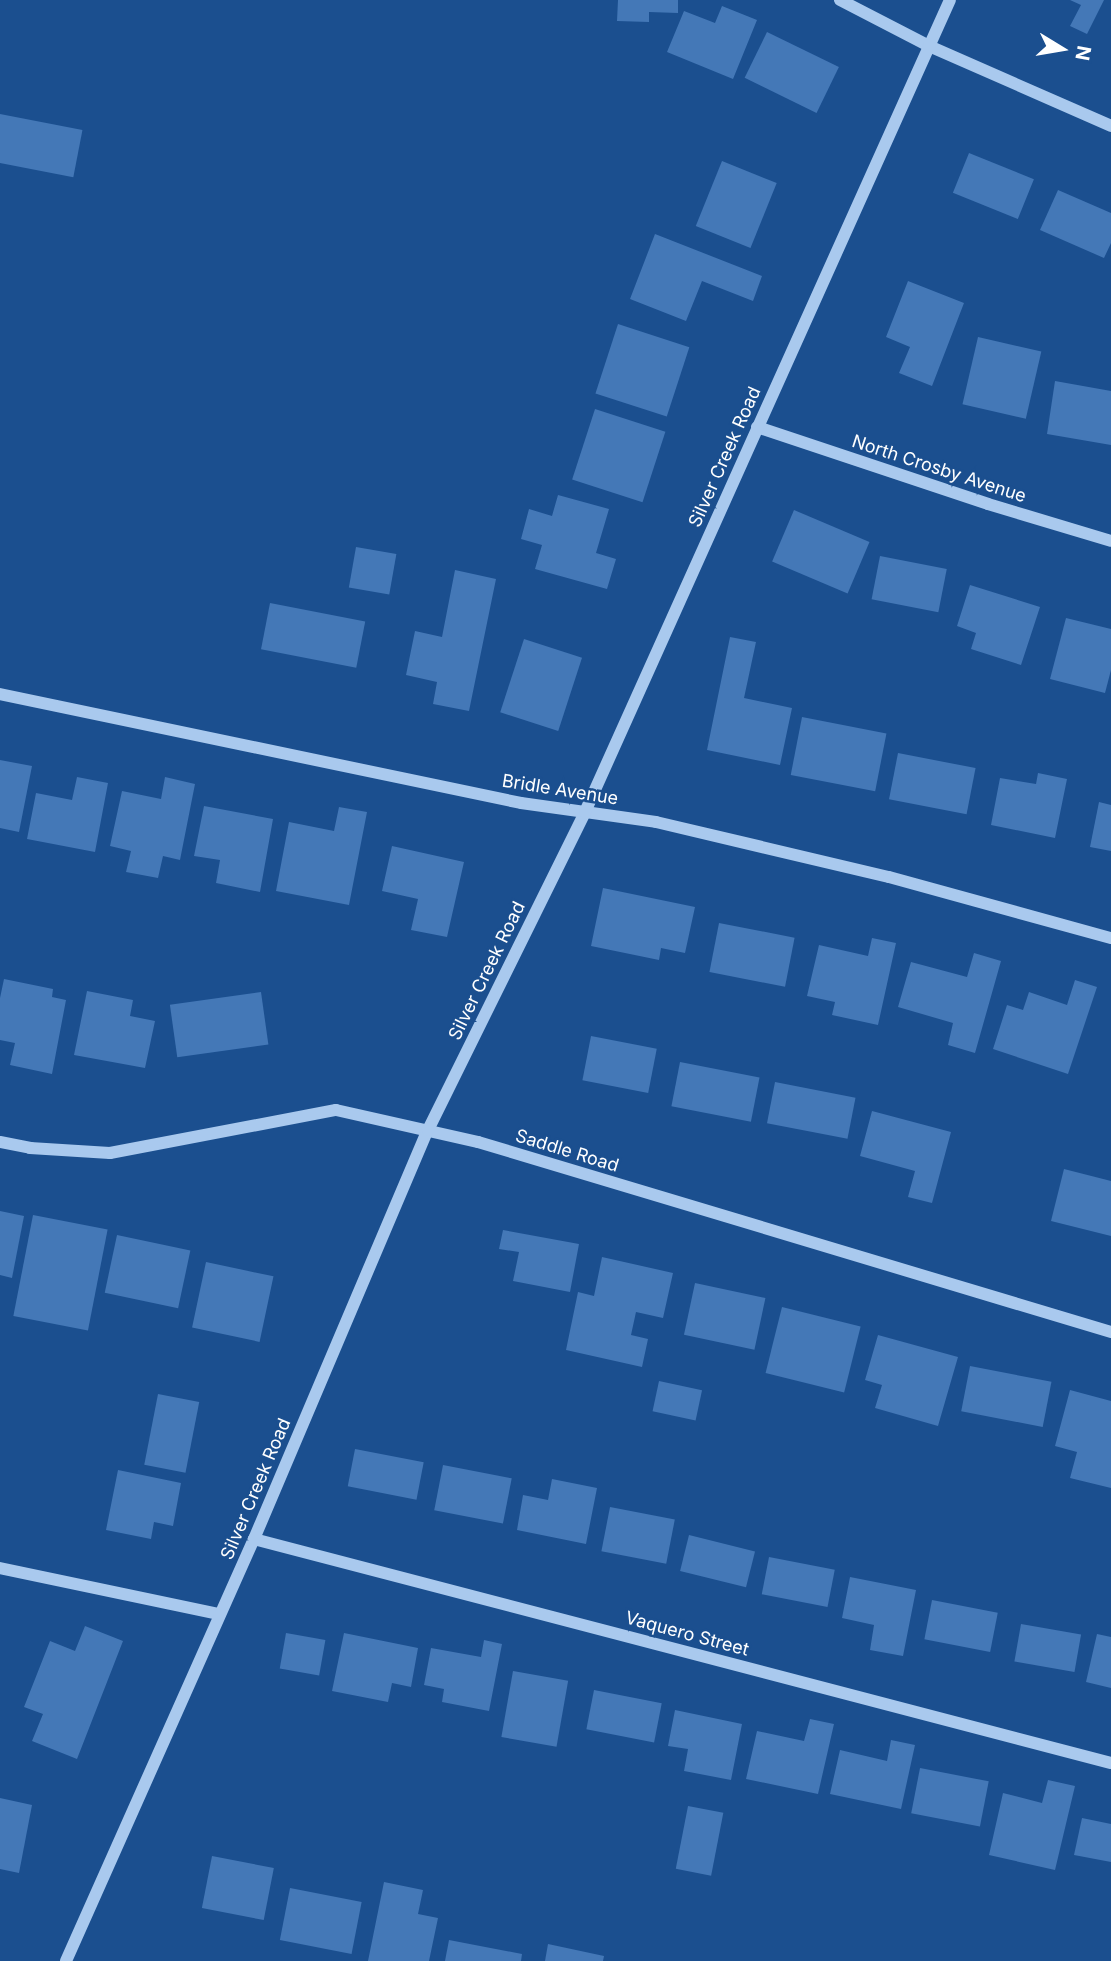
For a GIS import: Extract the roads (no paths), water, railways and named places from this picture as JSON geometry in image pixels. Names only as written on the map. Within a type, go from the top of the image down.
[{"type":"street","points":[[840,0],[929,46],[1111,126]]},
{"type":"street","name":"Silver Creek Road","points":[[66,1961],[254,1539],[428,1129],[585,812],[950,0]]},
{"type":"street","name":"North Crosby Avenue","points":[[757,427],[988,504],[1111,541]]},
{"type":"street","name":"Bridle Avenue","points":[[0,694],[508,800],[656,822],[889,877],[1111,938]]},
{"type":"street","name":"Saddle Road","points":[[0,1142],[30,1148],[110,1153],[336,1110],[428,1129],[1111,1332]]},
{"type":"street","name":"Vaquero Street","points":[[254,1539],[1111,1763]]},
{"type":"street","points":[[0,1568],[219,1614]]}]
